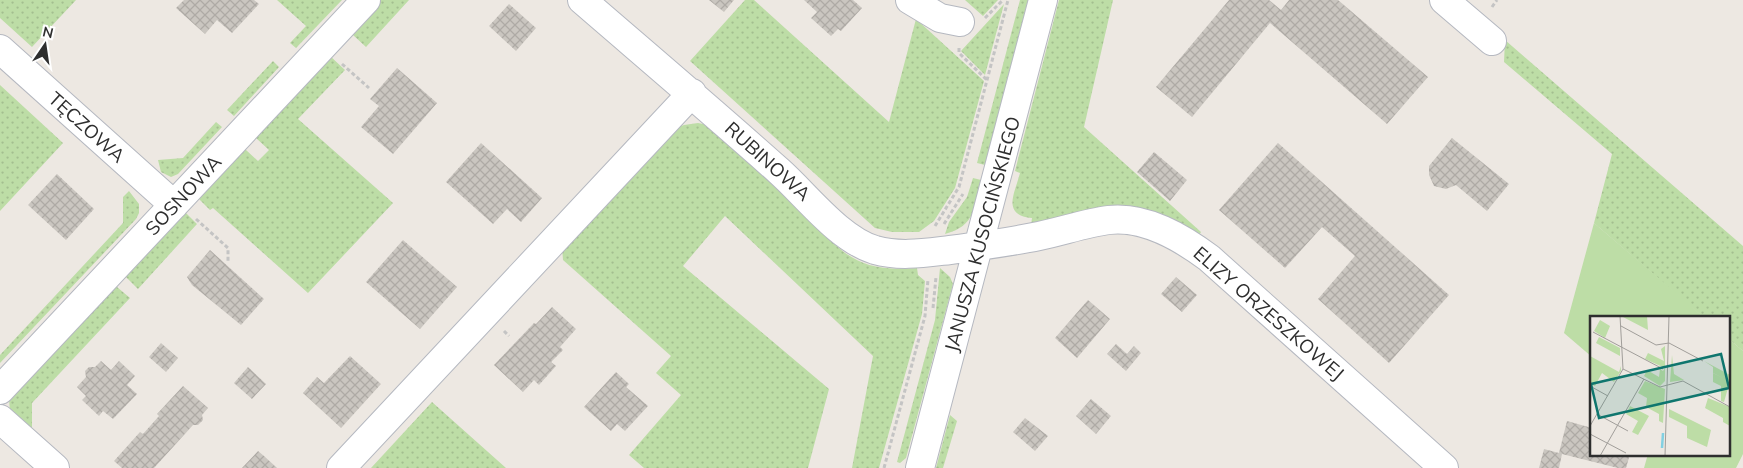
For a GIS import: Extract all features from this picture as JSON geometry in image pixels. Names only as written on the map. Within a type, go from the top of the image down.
[{"type":"street","name":"SOSNOWA","points":[[0,390],[366,0]]},
{"type":"street","name":"RUBINOWA","points":[[582,0],[692,93],[805,194],[845,235],[872,249],[898,255],[979,246]]},
{"type":"street","points":[[910,0],[940,18],[960,22]]},
{"type":"street","name":"JANUSZA KUSOCIŃSKIEGO","points":[[920,468],[1043,0]]},
{"type":"street","points":[[1444,0],[1492,41]]},
{"type":"street","name":"TĘCZOWA","points":[[0,49],[175,204]]},
{"type":"street","points":[[341,468],[692,93]]},
{"type":"street","name":"ELIZY ORZESZKOWEJ","points":[[979,246],[1041,236],[1112,220],[1130,220],[1184,239],[1209,258],[1444,468]]},
{"type":"street","points":[[0,419],[56,468]]},
{"type":"path","points":[[960,22],[959,53],[987,80]]},
{"type":"path","points":[[323,46],[369,88]]},
{"type":"path","points":[[175,204],[228,248],[228,261]]},
{"type":"green space","points":[[0,0],[76,0],[32,47],[0,18]]},
{"type":"green space","points":[[277,0],[342,0],[296,48],[290,43],[306,26]]},
{"type":"green space","points":[[381,0],[409,0],[366,47],[353,35],[353,30]]},
{"type":"green space","points":[[745,0],[754,0],[889,122],[916,19],[984,81],[955,188],[934,221],[919,232],[892,232],[875,228],[690,61]]},
{"type":"green space","points":[[965,0],[998,0],[983,16]]},
{"type":"green space","points":[[1020,0],[1028,0],[985,165],[977,163]]},
{"type":"green space","points":[[1059,0],[1113,0],[1084,127],[1201,232],[1198,237],[1031,225],[1032,218],[1016,213],[1013,208],[1013,195],[1020,173],[1015,171]]},
{"type":"green space","points":[[1004,4],[985,75],[961,51]]},
{"type":"green space","points":[[1505,40],[1743,246],[1743,351],[1730,340],[1730,316],[1702,316],[1594,223],[1612,154],[1504,62]]},
{"type":"green space","points":[[329,55],[345,70],[298,119],[393,203],[308,293],[213,208],[210,210],[199,199],[199,194],[241,150],[246,150],[258,161],[269,150],[256,138],[256,133]]},
{"type":"green space","points":[[273,61],[279,67],[234,116],[227,110]]},
{"type":"green space","points":[[0,85],[63,143],[0,211]]},
{"type":"green space","points":[[216,122],[222,127],[178,174],[171,177],[161,172],[158,160],[183,158]]},
{"type":"green space","points":[[698,123],[708,125],[783,191],[845,253],[858,261],[874,266],[893,269],[917,268],[918,275],[925,281],[922,314],[879,468],[852,468],[873,356],[725,216],[683,266],[829,389],[808,468],[644,468],[629,455],[681,395],[656,373],[671,356],[563,260],[562,247],[670,130]]},
{"type":"green space","points":[[973,178],[981,180],[972,214],[963,226],[945,234],[949,222],[967,197]]},
{"type":"green space","points":[[129,191],[139,204],[139,213],[136,219],[0,363],[0,355],[123,223],[123,197]]},
{"type":"green space","points":[[183,210],[197,224],[138,289],[126,277],[126,271]]},
{"type":"green space","points":[[1594,223],[1702,316],[1590,316],[1590,355],[1564,333]]},
{"type":"green space","points":[[940,268],[950,277],[953,284],[906,458],[900,463],[897,462],[935,320]]},
{"type":"green space","points":[[112,287],[117,287],[130,298],[32,403],[32,427],[25,430],[10,412],[9,399]]},
{"type":"green space","points":[[1730,340],[1743,351],[1743,454],[1736,468],[1644,468],[1647,456],[1730,456]]},
{"type":"green space","points":[[432,402],[506,468],[371,468]]},
{"type":"green space","points":[[950,415],[957,421],[943,468],[936,468]]},
{"type":"building","points":[[184,0],[254,0],[259,4],[232,33],[217,20],[205,34],[176,8]]},
{"type":"building","points":[[709,0],[734,0],[724,12]]},
{"type":"building","points":[[804,0],[853,0],[862,8],[841,31],[838,29],[831,36],[811,18],[817,12]]},
{"type":"building","points":[[1229,0],[1269,0],[1281,10],[1289,0],[1338,0],[1428,77],[1387,124],[1270,23],[1192,117],[1156,87]]},
{"type":"building","points":[[509,4],[536,28],[516,51],[489,26]]},
{"type":"building","points":[[397,68],[437,103],[393,154],[361,127],[379,106],[370,99]]},
{"type":"building","points":[[1452,138],[1509,184],[1487,211],[1456,185],[1446,189],[1434,186],[1429,175],[1429,166]]},
{"type":"building","points":[[481,143],[542,198],[521,222],[507,209],[493,224],[446,182]]},
{"type":"building","points":[[1278,143],[1449,295],[1389,363],[1318,299],[1355,256],[1322,227],[1285,268],[1219,210]]},
{"type":"building","points":[[1154,152],[1187,180],[1170,201],[1137,172]]},
{"type":"building","points":[[57,174],[94,209],[66,240],[28,205]]},
{"type":"building","points":[[403,240],[457,287],[420,329],[366,282]]},
{"type":"building","points":[[210,250],[264,299],[241,325],[192,285],[187,277]]},
{"type":"building","points":[[1176,277],[1197,295],[1182,312],[1161,294]]},
{"type":"building","points":[[1088,300],[1110,319],[1077,358],[1055,338]]},
{"type":"building","points":[[552,307],[576,329],[560,347],[563,350],[551,362],[556,366],[539,385],[534,380],[523,392],[494,365]]},
{"type":"building","points":[[161,343],[178,358],[166,372],[149,357]]},
{"type":"building","points":[[1116,344],[1127,354],[1134,346],[1141,353],[1126,371],[1107,354]]},
{"type":"building","points":[[350,356],[381,384],[341,428],[303,393],[317,377],[324,383]]},
{"type":"building","points":[[101,361],[111,370],[119,361],[135,376],[127,385],[137,394],[113,419],[103,411],[99,416],[82,400],[86,396],[77,387],[86,377],[85,371],[89,367],[95,367]]},
{"type":"building","points":[[248,367],[266,384],[252,399],[234,383]]},
{"type":"building","points":[[616,372],[629,384],[626,387],[648,406],[625,431],[617,424],[611,431],[584,407]]},
{"type":"building","points":[[183,386],[208,408],[202,415],[203,420],[198,425],[193,425],[154,468],[122,468],[114,461],[140,432],[143,434],[159,416],[157,414]]},
{"type":"building","points":[[1091,399],[1111,416],[1096,434],[1076,416]]},
{"type":"building","points":[[1025,418],[1048,436],[1035,451],[1013,432]]},
{"type":"building","points":[[1567,421],[1590,427],[1590,456],[1629,456],[1626,468],[1618,468],[1562,454],[1559,468],[1539,468],[1544,449],[1559,453]]},
{"type":"building","points":[[258,451],[264,456],[277,468],[242,468]]}]
